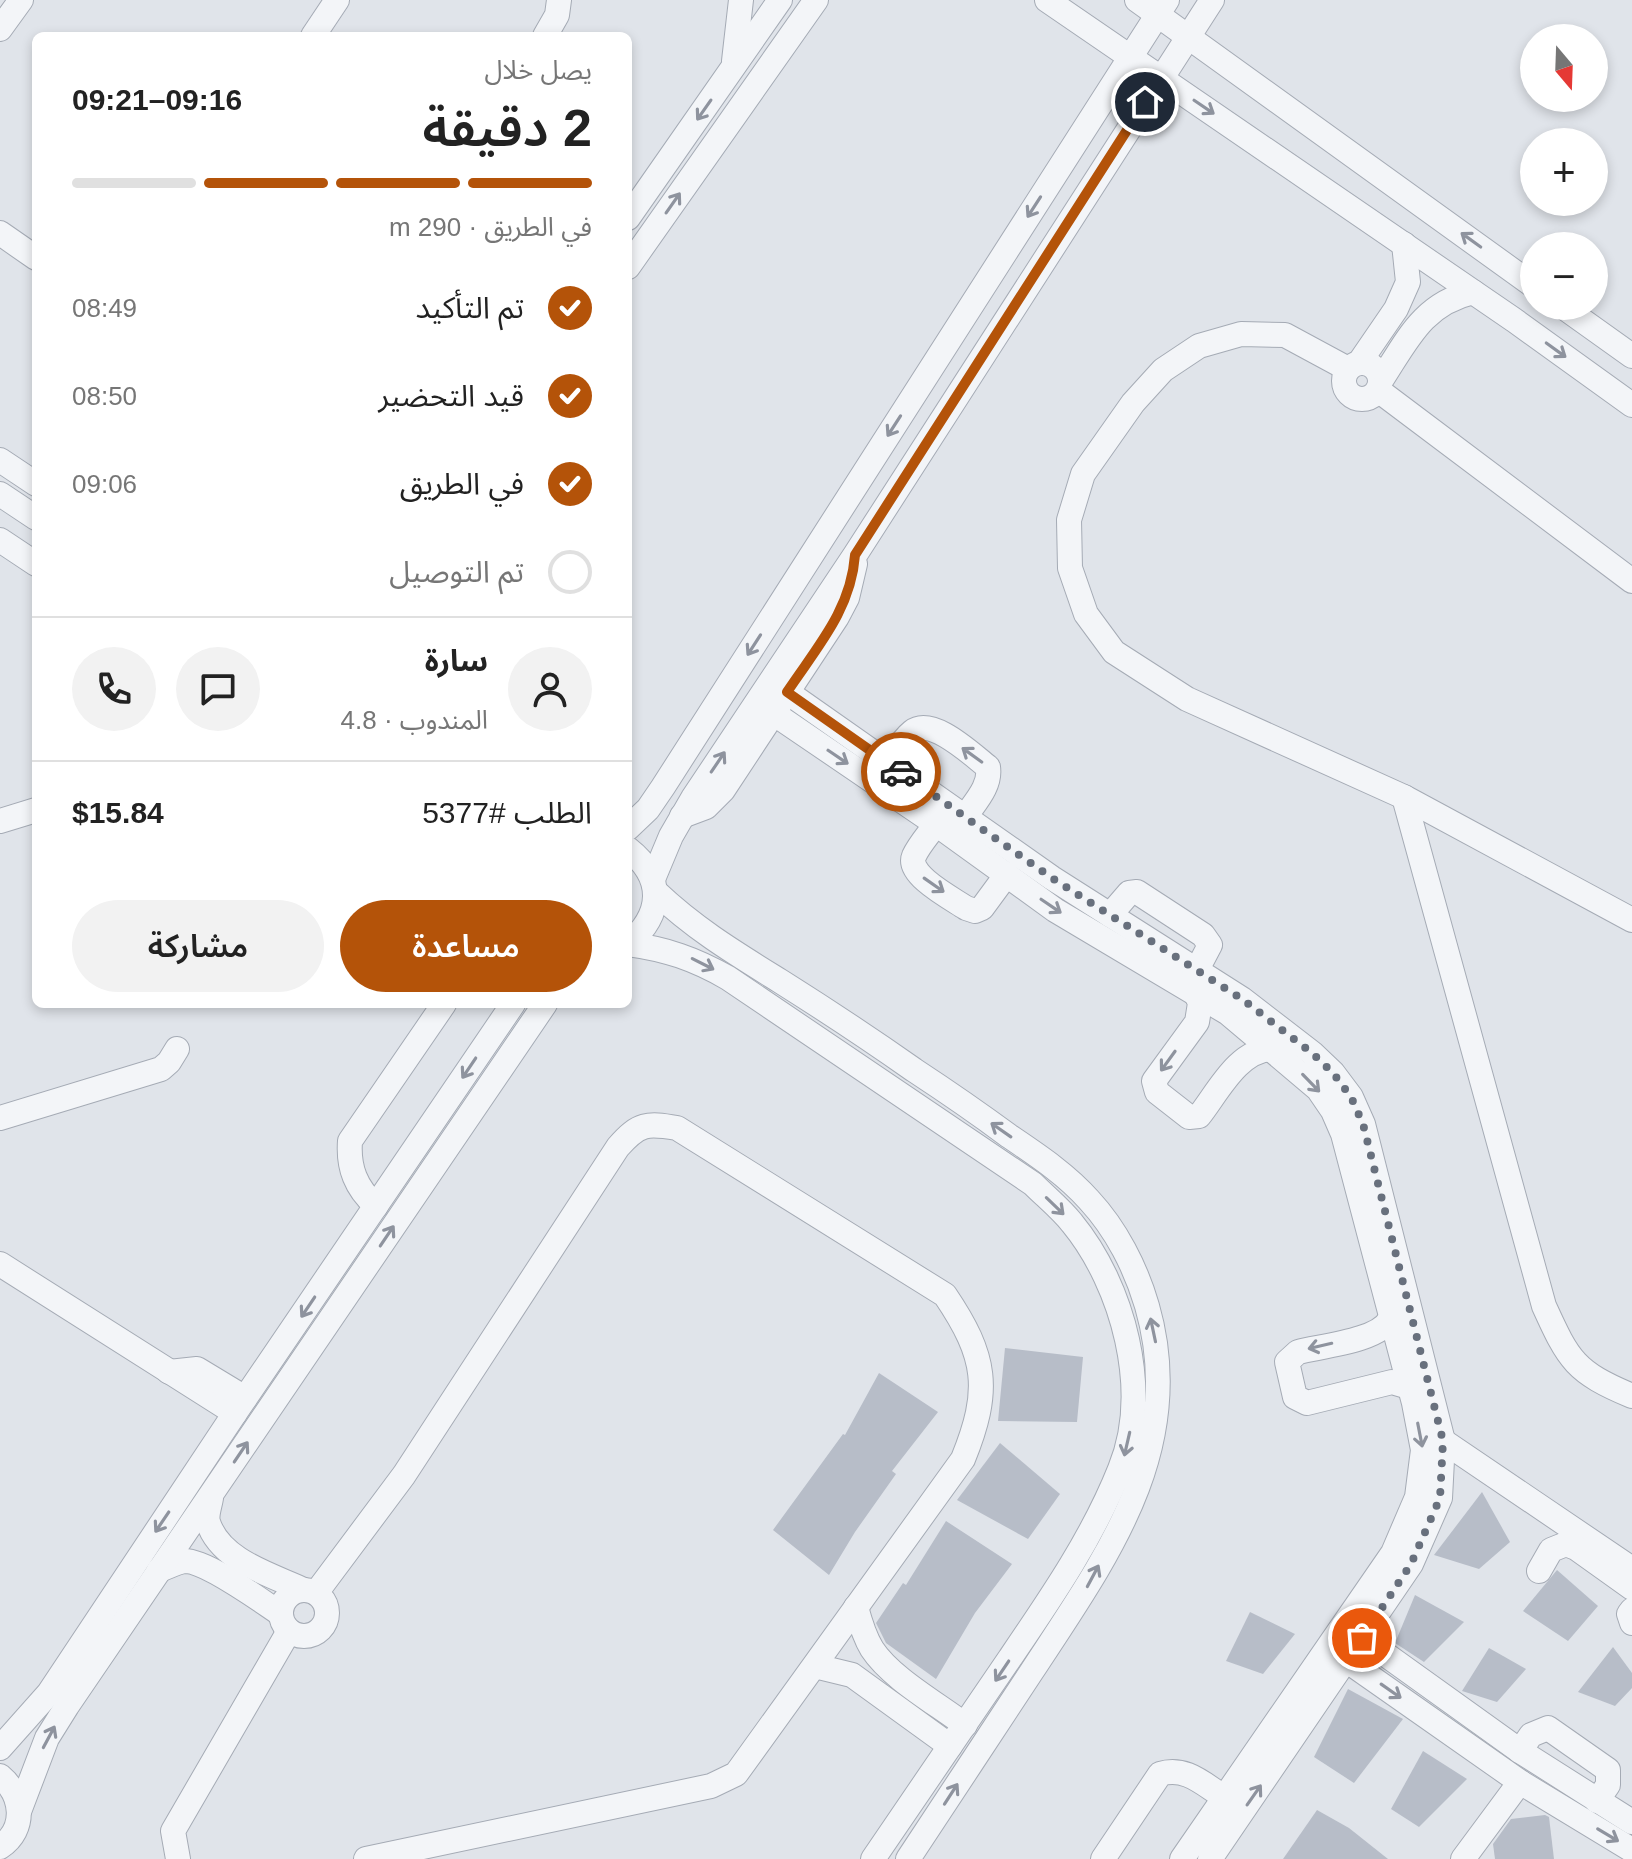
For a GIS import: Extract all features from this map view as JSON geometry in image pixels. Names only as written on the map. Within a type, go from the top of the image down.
[{"type":"street","points":[[0,29],[21,0]]},
{"type":"street","points":[[547,32],[557,15],[559,0]]},
{"type":"street","points":[[733,68],[741,0]]},
{"type":"street","points":[[632,212],[780,0]]},
{"type":"street","points":[[632,261],[816,0]]},
{"type":"street","points":[[1047,0],[1404,244],[1632,405]]},
{"type":"street","points":[[1137,0],[1163,7],[1187,37],[1520,276]]},
{"type":"street","points":[[632,940],[644,930],[653,912],[654,886],[682,816],[855,555],[1212,0]]},
{"type":"street","points":[[315,32],[334,1]]},
{"type":"street","points":[[632,824],[648,809],[663,787],[1163,7]]},
{"type":"street","points":[[1065,159],[1098,176]]},
{"type":"street","points":[[0,233],[32,255]]},
{"type":"street","points":[[1404,244],[1408,282],[1396,309],[1344,377],[1348,393],[1364,399],[1379,386],[1418,324],[1439,303],[1473,292]]},
{"type":"street","points":[[1582,320],[1632,356]]},
{"type":"street","points":[[1354,366],[1285,335],[1241,334],[1199,346],[1163,370],[1133,403],[1083,474],[1069,520],[1070,568],[1086,614],[1114,652],[1187,699],[1404,797],[1632,920]]},
{"type":"street","points":[[1379,386],[1632,581]]},
{"type":"street","points":[[0,460],[32,481]]},
{"type":"street","points":[[0,494],[32,515]]},
{"type":"street","points":[[0,540],[32,561]]},
{"type":"street","points":[[682,816],[715,800],[787,692],[847,598],[854,576],[855,555]]},
{"type":"street","points":[[787,692],[1052,878],[1110,915],[1318,1089],[1338,1122],[1423,1450],[1417,1497],[1393,1553],[1353,1631]]},
{"type":"street","points":[[773,713],[1055,910],[1193,984],[1242,999],[1333,1073],[1351,1097],[1363,1124],[1443,1441],[1440,1498],[1411,1564],[1353,1631],[1224,1797],[1182,1859]]},
{"type":"street","points":[[888,763],[910,733],[920,727],[933,727],[988,767],[990,777],[986,786],[965,817]]},
{"type":"street","points":[[1404,797],[1544,1306],[1560,1342],[1579,1368],[1606,1385],[1632,1396]]},
{"type":"street","points":[[0,821],[32,811]]},
{"type":"street","points":[[936,824],[914,857],[913,863],[919,875],[975,911],[982,908],[1007,874]]},
{"type":"street","points":[[632,852],[643,861],[654,886],[683,918],[712,940],[874,1042],[1060,1172],[1090,1201],[1115,1234],[1140,1281],[1155,1333],[1159,1373],[1158,1412],[1150,1453],[1130,1506],[1086,1589],[908,1859]]},
{"type":"street","points":[[1110,915],[1129,893],[1137,892],[1209,940],[1208,952],[1193,984],[1200,1003],[1197,1022],[1154,1081],[1157,1092],[1189,1117],[1199,1116],[1243,1060],[1261,1050],[1272,1049]]},
{"type":"street","points":[[632,945],[663,949],[697,960],[728,978],[1033,1184],[1071,1222],[1101,1266],[1122,1316],[1130,1353],[1133,1392],[1130,1430],[1121,1467],[1065,1577],[873,1859]]},
{"type":"street","points":[[376,1206],[354,1177],[350,1141],[441,1008]]},
{"type":"street","points":[[0,1748],[49,1693],[510,1008]]},
{"type":"street","points":[[11,1829],[47,1738],[542,1008]]},
{"type":"street","points":[[0,1118],[161,1069],[177,1049]]},
{"type":"street","points":[[167,1859],[173,1831],[285,1623],[285,1600],[290,1594],[310,1591],[404,1475],[618,1147],[632,1131],[651,1123],[677,1128],[945,1295],[967,1328],[980,1366],[981,1396],[963,1459],[746,1763],[725,1782],[366,1859]]},
{"type":"street","points":[[0,1264],[169,1372],[197,1369],[240,1406]]},
{"type":"street","points":[[1390,1319],[1387,1326],[1374,1334],[1291,1356],[1287,1362],[1295,1397],[1307,1403],[1392,1382],[1409,1387]]},
{"type":"street","points":[[1443,1441],[1632,1569]]},
{"type":"street","points":[[159,1570],[184,1561],[201,1566],[220,1575],[285,1623],[297,1636],[307,1637],[324,1627],[327,1608],[310,1591],[236,1558],[218,1541],[207,1520],[212,1495]]},
{"type":"street","points":[[1539,1571],[1551,1550],[1566,1544],[1632,1588]]},
{"type":"street","points":[[856,1607],[867,1639],[887,1666],[965,1725]]},
{"type":"street","points":[[1632,1610],[1629,1614],[1632,1623]]},
{"type":"street","points":[[1353,1631],[1520,1751],[1632,1822]]},
{"type":"street","points":[[1337,1653],[1520,1782],[1632,1850]]},
{"type":"street","points":[[1210,1859],[1337,1653]]},
{"type":"street","points":[[815,1666],[852,1675],[950,1746]]},
{"type":"street","points":[[1520,1751],[1531,1735],[1548,1728],[1608,1770],[1608,1785],[1597,1801]]},
{"type":"street","points":[[1103,1859],[1160,1774],[1172,1770],[1184,1771],[1224,1797]]},
{"type":"street","points":[[0,1776],[11,1785],[13,1859]]},
{"type":"street","points":[[1463,1859],[1520,1782]]},
{"type":"street","points":[[173,1831],[178,1859]]},
{"type":"building","points":[[1005,1348],[1083,1357],[1077,1422],[998,1421]]},
{"type":"building","points":[[879,1373],[938,1412],[892,1471],[896,1474],[829,1575],[773,1530],[845,1435]]},
{"type":"building","points":[[1000,1443],[1060,1494],[1028,1539],[957,1500]]},
{"type":"building","points":[[1482,1492],[1510,1542],[1479,1569],[1434,1555]]},
{"type":"building","points":[[946,1521],[1012,1564],[975,1613],[936,1679],[886,1643],[876,1623],[903,1583],[906,1585]]},
{"type":"building","points":[[1557,1570],[1598,1606],[1568,1641],[1523,1611]]},
{"type":"building","points":[[1415,1595],[1464,1622],[1424,1662],[1395,1643]]},
{"type":"building","points":[[1250,1612],[1295,1634],[1263,1674],[1226,1661]]},
{"type":"building","points":[[1613,1647],[1632,1673],[1632,1688],[1615,1706],[1578,1692]]},
{"type":"building","points":[[1489,1648],[1526,1669],[1497,1702],[1462,1691]]},
{"type":"building","points":[[1348,1689],[1403,1719],[1354,1783],[1314,1757]]},
{"type":"building","points":[[1423,1751],[1467,1779],[1419,1827],[1391,1809]]},
{"type":"building","points":[[1317,1810],[1349,1828],[1388,1859],[1283,1859]]},
{"type":"building","points":[[1549,1817],[1554,1859],[1495,1859],[1493,1844],[1511,1819]]},
{"type":"way so far","points":[[901,772],[1052,878],[1242,999],[1312,1053],[1333,1073],[1351,1097],[1363,1124],[1443,1441],[1440,1498],[1411,1564],[1362,1638]]},
{"type":"route","points":[[901,772],[787,692],[847,598],[854,576],[855,555],[1145,102]]}]
